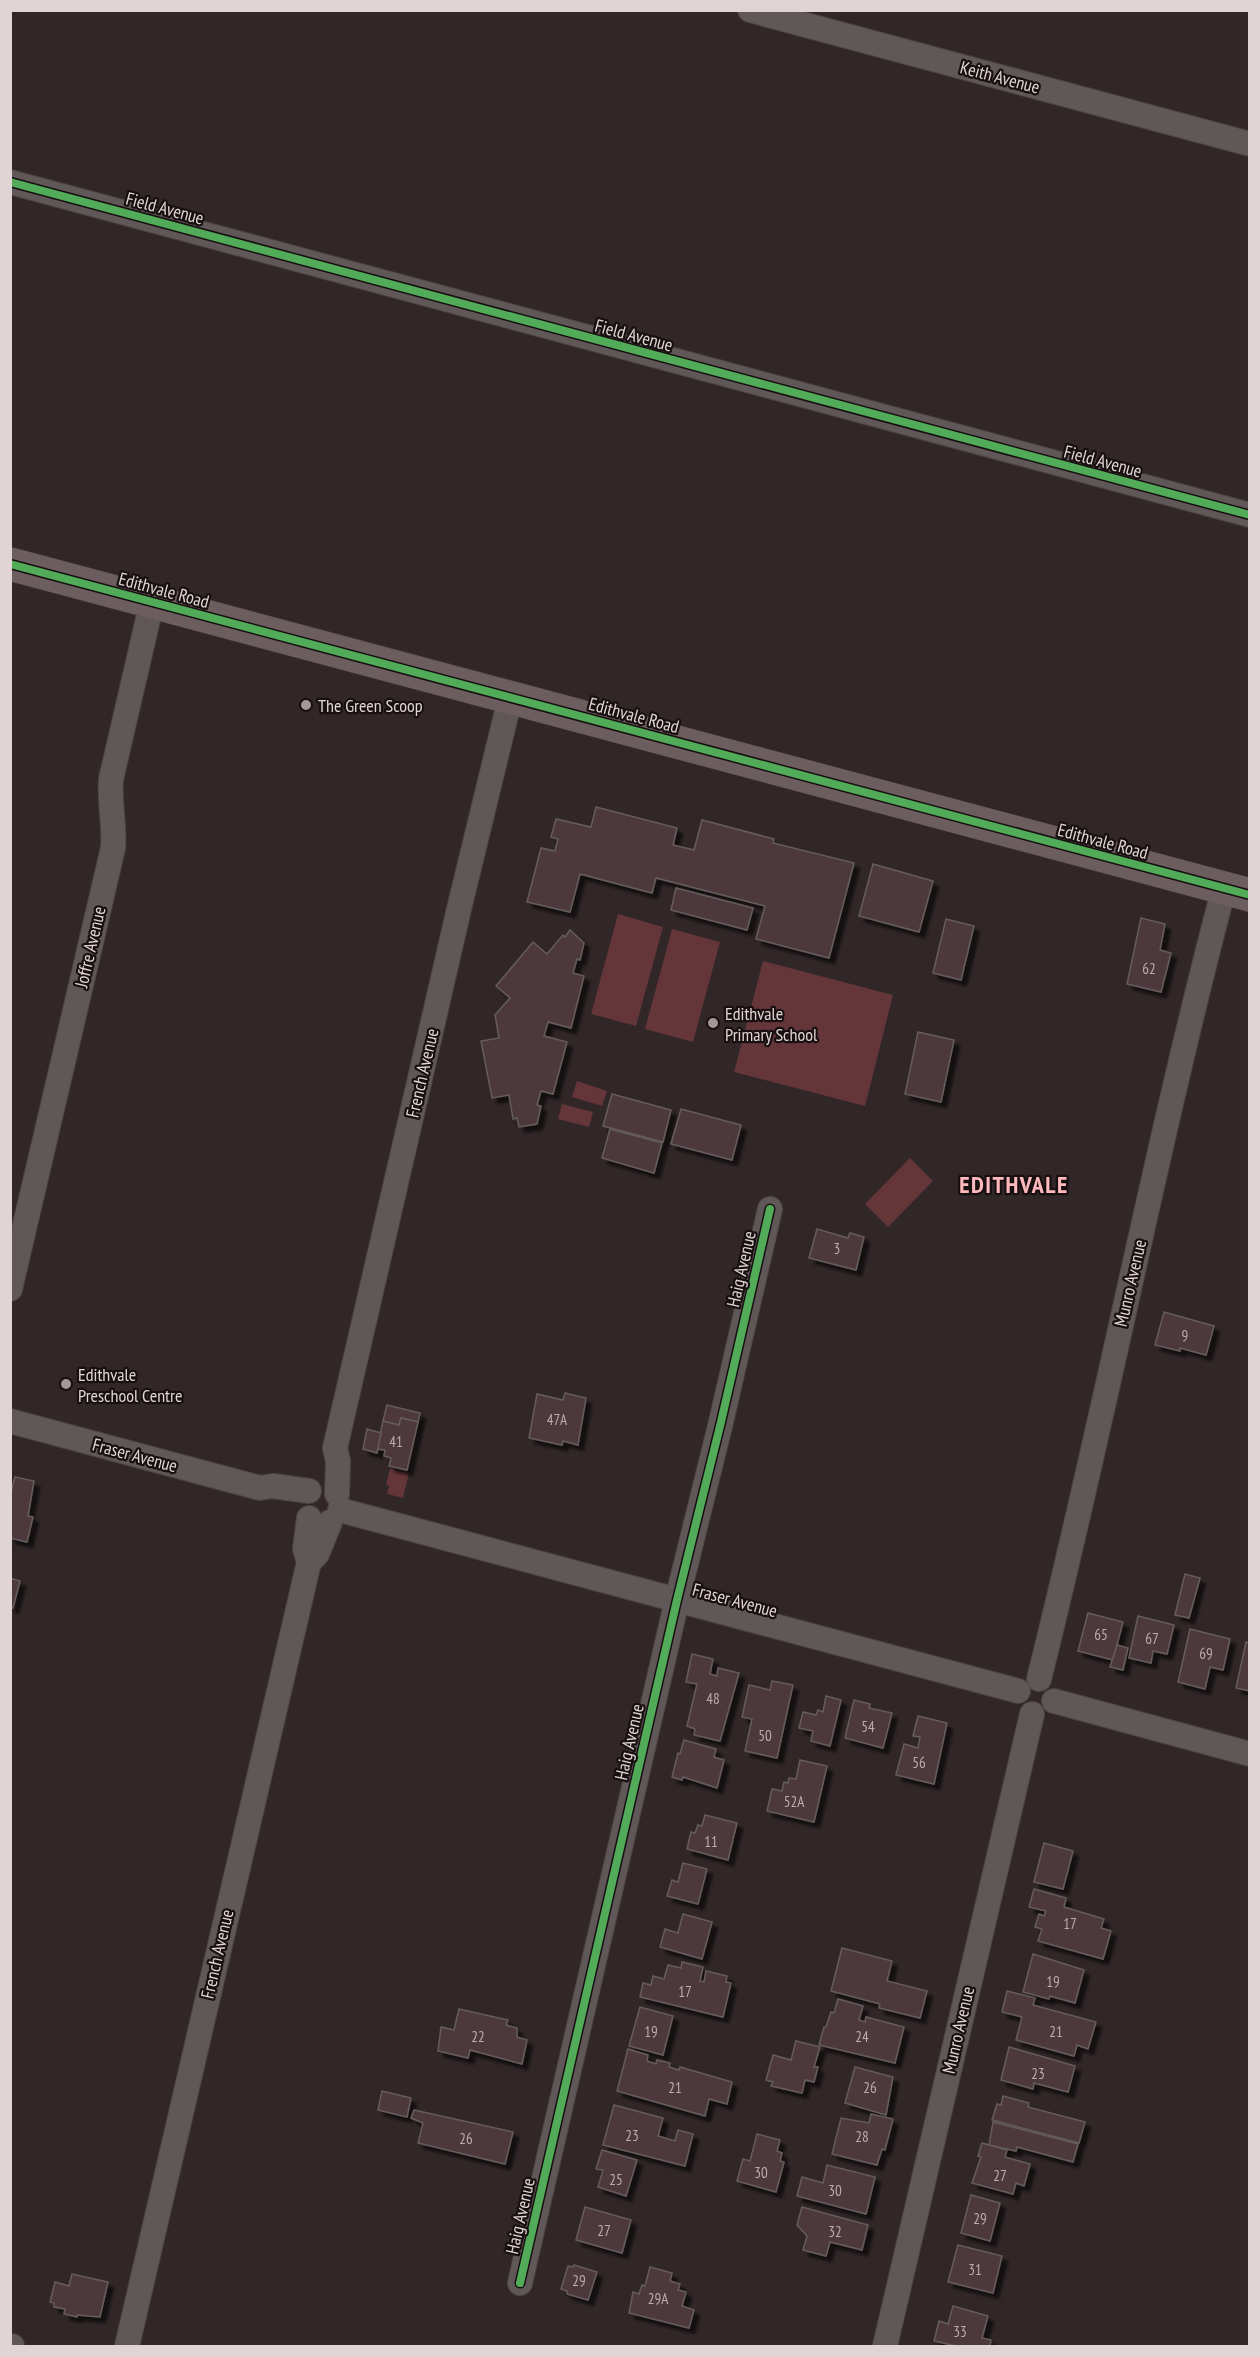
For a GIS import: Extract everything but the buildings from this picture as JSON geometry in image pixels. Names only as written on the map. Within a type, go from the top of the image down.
[{"type":"highway","name":"Edithvale Road","points":[[10,564],[1237,892]]},
{"type":"street","name":"Keith Avenue","points":[[750,10],[1250,144]]},
{"type":"street","name":"Field Avenue","points":[[10,182],[1250,515]]},
{"type":"street","name":"Joffre Avenue","points":[[10,1289],[112,848],[114,826],[110,793],[111,779],[152,602]]},
{"type":"street","name":"French Avenue","points":[[127,2346],[309,1562],[305,1549],[321,1504],[326,1455],[335,1448],[510,699]]},
{"type":"street","name":"Munro Avenue","points":[[1039,1679],[1190,1018],[1237,892]]},
{"type":"street","name":"Haig Avenue","points":[[520,2283],[677,1600],[770,1209]]},
{"type":"street","name":"Fraser Avenue","points":[[10,1421],[260,1488],[273,1486],[321,1504],[1018,1691]]},
{"type":"street","points":[[1039,1679],[1051,1686],[1054,1701],[1049,1711],[1044,1714],[1027,1713],[1019,1704],[1018,1691],[1026,1681],[1039,1679]]},
{"type":"street","points":[[1054,1701],[1250,1754]]},
{"type":"street","name":"Munro Avenue","points":[[885,2346],[1032,1714]]},
{"type":"shaded area","points":[[618,914],[663,927],[636,1026],[591,1014]]},
{"type":"shaded area","points":[[672,929],[720,942],[693,1042],[645,1029]]},
{"type":"shaded area","points":[[763,961],[893,995],[865,1106],[734,1072]]},
{"type":"shaded area","points":[[577,1081],[607,1091],[602,1106],[572,1097]]},
{"type":"shaded area","points":[[562,1104],[593,1112],[589,1127],[558,1119]]},
{"type":"shaded area","points":[[910,1158],[933,1181],[888,1227],[865,1204]]},
{"type":"shaded area","points":[[390,1469],[409,1473],[403,1498],[387,1494],[389,1486],[386,1485]]},
{"type":"cycle path","points":[[10,182],[1250,515]]},
{"type":"cycle path","points":[[10,564],[1250,895]]},
{"type":"cycle path","points":[[520,2283],[677,1600],[770,1209]]},
{"type":"place","name":"The Green Scoop","points":[[306,705]]},
{"type":"place","name":"Edithvale Primary School","points":[[713,1023]]},
{"type":"place","name":"Edithvale Preschool Centre","points":[[66,1384]]},
{"type":"district","name":"EDITHVALE","points":[[1014,1184]]}]
